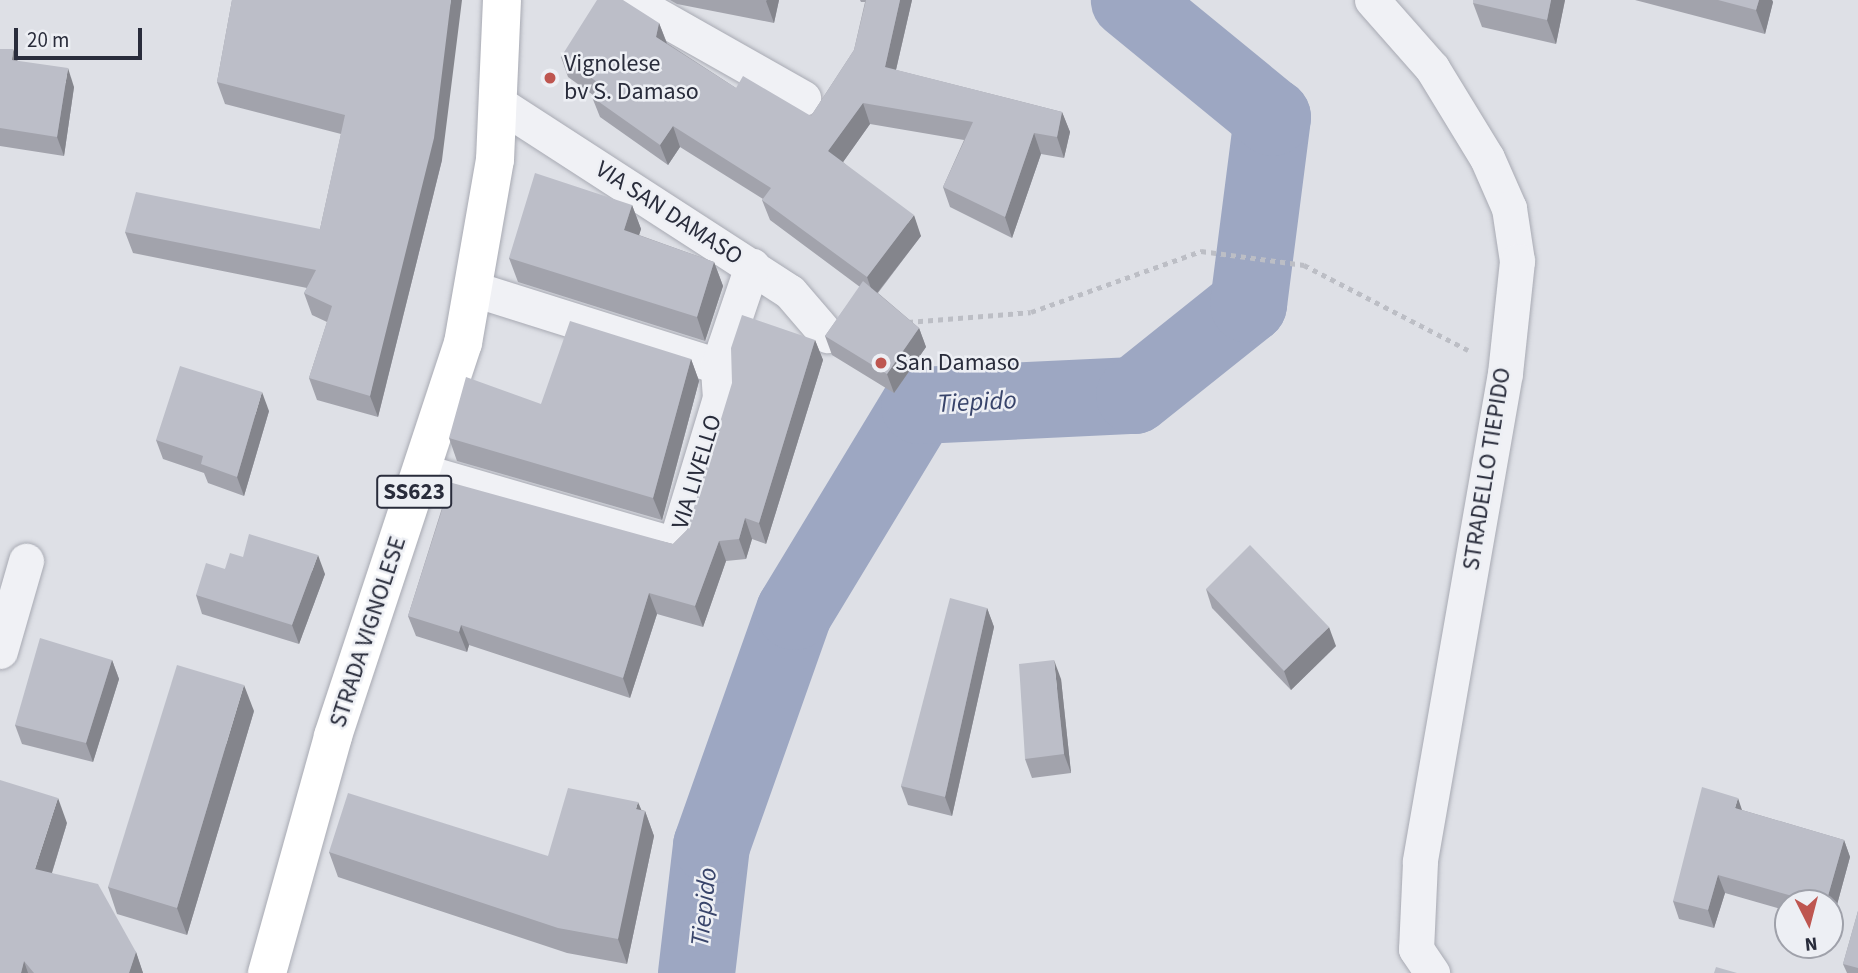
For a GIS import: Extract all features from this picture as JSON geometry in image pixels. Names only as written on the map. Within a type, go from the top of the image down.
[{"type":"main road","name":"STRADA VIGNOLESE","points":[[267,973],[333,736],[421,471],[474,289],[500,104],[502,0]]},
{"type":"street","points":[[630,0],[803,98]]},
{"type":"street","name":"STRADELLO TIEPIDO","points":[[1372,0],[1459,108],[1509,208],[1517,261],[1504,373],[1420,862],[1416,950],[1432,973]]},
{"type":"street","name":"VIA SAN DAMASO","points":[[500,104],[790,292],[827,335]]},
{"type":"street","name":"VIA LIVELLO","points":[[421,471],[675,545],[720,398],[718,366],[752,267]]},
{"type":"street","points":[[474,289],[718,366]]},
{"type":"street","points":[[0,652],[26,561]]},
{"type":"path","points":[[898,323],[1031,312],[1200,251],[1304,265],[1422,321],[1504,373]]},
{"type":"building","points":[[232,0],[451,0],[434,138],[370,396],[309,378],[332,306],[304,293],[316,270],[125,232],[136,192],[320,229],[345,115],[217,82]]},
{"type":"building","points":[[597,0],[623,0],[659,23],[656,37],[736,88],[743,76],[811,116],[854,50],[866,0],[900,0],[885,67],[1062,112],[1057,137],[1034,133],[1005,217],[943,187],[973,122],[863,103],[828,151],[914,215],[867,277],[762,200],[771,188],[673,126],[660,145],[592,97],[600,84],[561,57]]},
{"type":"building","points":[[1473,0],[1551,0],[1547,20],[1473,3]]},
{"type":"building","points":[[1718,0],[1759,0],[1756,10]]},
{"type":"building","points":[[0,49],[13,49],[12,60],[68,68],[57,137],[0,128]]},
{"type":"building","points":[[535,173],[632,205],[624,230],[714,262],[697,317],[509,258]]},
{"type":"building","points":[[863,281],[919,328],[887,374],[825,336]]},
{"type":"building","points":[[742,315],[815,340],[759,523],[745,518],[739,539],[719,541],[695,606],[649,593],[623,678],[461,625],[459,632],[408,616],[448,491],[435,487],[438,479],[673,544],[687,530],[732,383],[731,348]]},
{"type":"building","points":[[570,321],[691,359],[653,498],[449,438],[466,377],[541,404]]},
{"type":"building","points":[[180,366],[262,392],[237,477],[201,464],[203,456],[156,440]]},
{"type":"building","points":[[249,534],[318,555],[292,625],[196,595],[206,563],[225,569],[230,553],[243,557]]},
{"type":"building","points":[[1250,545],[1329,627],[1284,671],[1206,589]]},
{"type":"building","points":[[950,598],[987,608],[945,797],[901,786]]},
{"type":"building","points":[[40,638],[112,660],[86,743],[15,725]]},
{"type":"building","points":[[1054,660],[1064,754],[1025,759],[1019,664]]},
{"type":"building","points":[[177,665],[244,685],[177,908],[108,887]]},
{"type":"building","points":[[0,780],[58,798],[35,869],[98,884],[136,952],[129,973],[34,973],[24,961],[21,973],[0,973]]},
{"type":"building","points":[[1702,787],[1738,798],[1735,808],[1844,840],[1830,889],[1774,891],[1718,875],[1708,910],[1673,901]]},
{"type":"building","points":[[568,788],[638,802],[636,809],[645,811],[618,939],[558,928],[329,852],[348,793],[548,856]]},
{"type":"building","points":[[1858,911],[1858,968],[1843,964]]},
{"type":"building","points":[[1716,967],[1737,973],[1714,973]]},
{"type":"waterway","name":"Tiepido","points":[[696,973],[711,845],[794,611],[919,405],[1134,395],[1248,304],[1272,117],[1129,0]]},
{"type":"place","name":"Vignolese bv S. Damaso","points":[[550,78]]},
{"type":"place","name":"San Damaso","points":[[881,363]]}]
